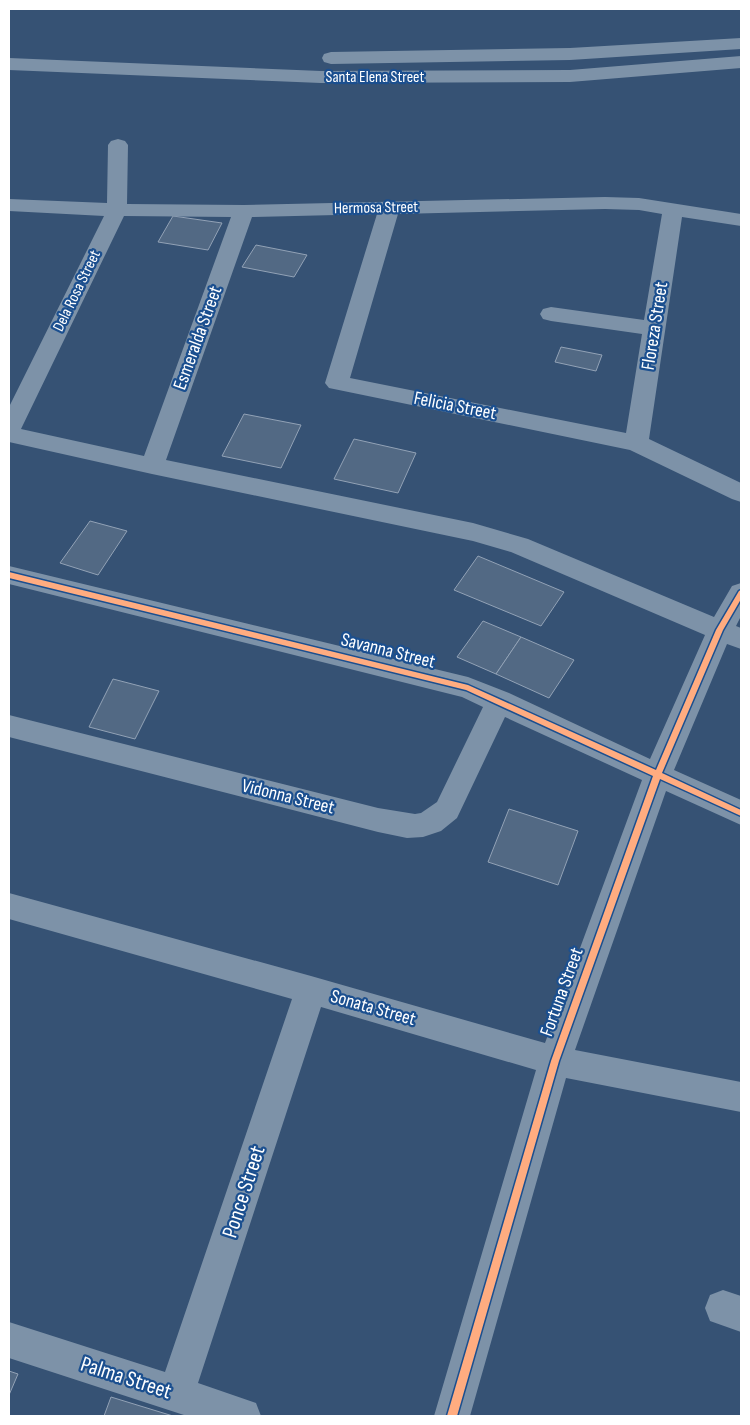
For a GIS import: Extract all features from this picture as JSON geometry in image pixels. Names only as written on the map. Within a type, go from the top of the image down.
[{"type":"street","name":"Santa Elena Street","points":[[316,58],[570,54],[717,46],[741,42]]},
{"type":"street","points":[[9,47],[188,54]]},
{"type":"street","name":"Santa Elena Street","points":[[9,64],[321,77],[570,76],[741,62]]},
{"type":"street","name":"Dela Rosa Street","points":[[9,432],[117,210],[118,145]]},
{"type":"street","name":"Hermosa Street","points":[[9,205],[117,210],[244,211],[605,203],[639,204],[741,220]]},
{"type":"street","name":"Felicia Street","points":[[389,208],[338,383],[636,443],[741,493]]},
{"type":"street","name":"Floreza Street","points":[[636,443],[673,209]]},
{"type":"street","name":"Esmeralda Street","points":[[152,466],[244,211]]},
{"type":"street","points":[[551,314],[654,329]]},
{"type":"street","points":[[9,432],[152,466],[472,532],[519,545],[731,634]]},
{"type":"street","name":"Savanna Street","points":[[9,574],[468,688],[741,813]]},
{"type":"street","name":"Fortuna Street","points":[[452,1416],[555,1061],[658,774],[731,634],[741,593]]},
{"type":"street","name":"Vidonna Street","points":[[9,726],[378,820],[401,825],[422,826],[436,821],[447,810],[499,701]]},
{"type":"street","name":"Sonata Street","points":[[9,906],[311,990],[555,1061],[741,1097]]},
{"type":"street","name":"Ponce Street","points":[[176,1395],[311,990]]},
{"type":"street","name":"Palma Street","points":[[9,1340],[243,1416]]},
{"type":"building","points":[[173,216],[222,223],[208,250],[158,242]]},
{"type":"building","points":[[256,245],[307,255],[294,277],[242,267]]},
{"type":"building","points":[[561,347],[602,355],[596,371],[555,362]]},
{"type":"building","points":[[244,414],[301,425],[281,468],[222,456]]},
{"type":"building","points":[[354,439],[416,453],[398,493],[334,479]]},
{"type":"building","points":[[90,521],[127,531],[98,575],[60,563]]},
{"type":"building","points":[[478,556],[564,592],[541,626],[454,590]]},
{"type":"building","points":[[483,621],[521,637],[496,674],[457,657]]},
{"type":"building","points":[[521,637],[574,660],[549,698],[496,674]]},
{"type":"building","points":[[113,679],[159,691],[135,739],[89,727]]},
{"type":"building","points":[[509,809],[578,831],[558,885],[488,862]]},
{"type":"building","points":[[9,1371],[18,1374],[9,1395]]},
{"type":"building","points":[[111,1397],[173,1416],[104,1416]]},
{"type":"cycle path","points":[[9,575],[468,688],[741,813]]},
{"type":"cycle path","points":[[452,1416],[555,1061],[658,774],[720,630],[741,593]]}]
